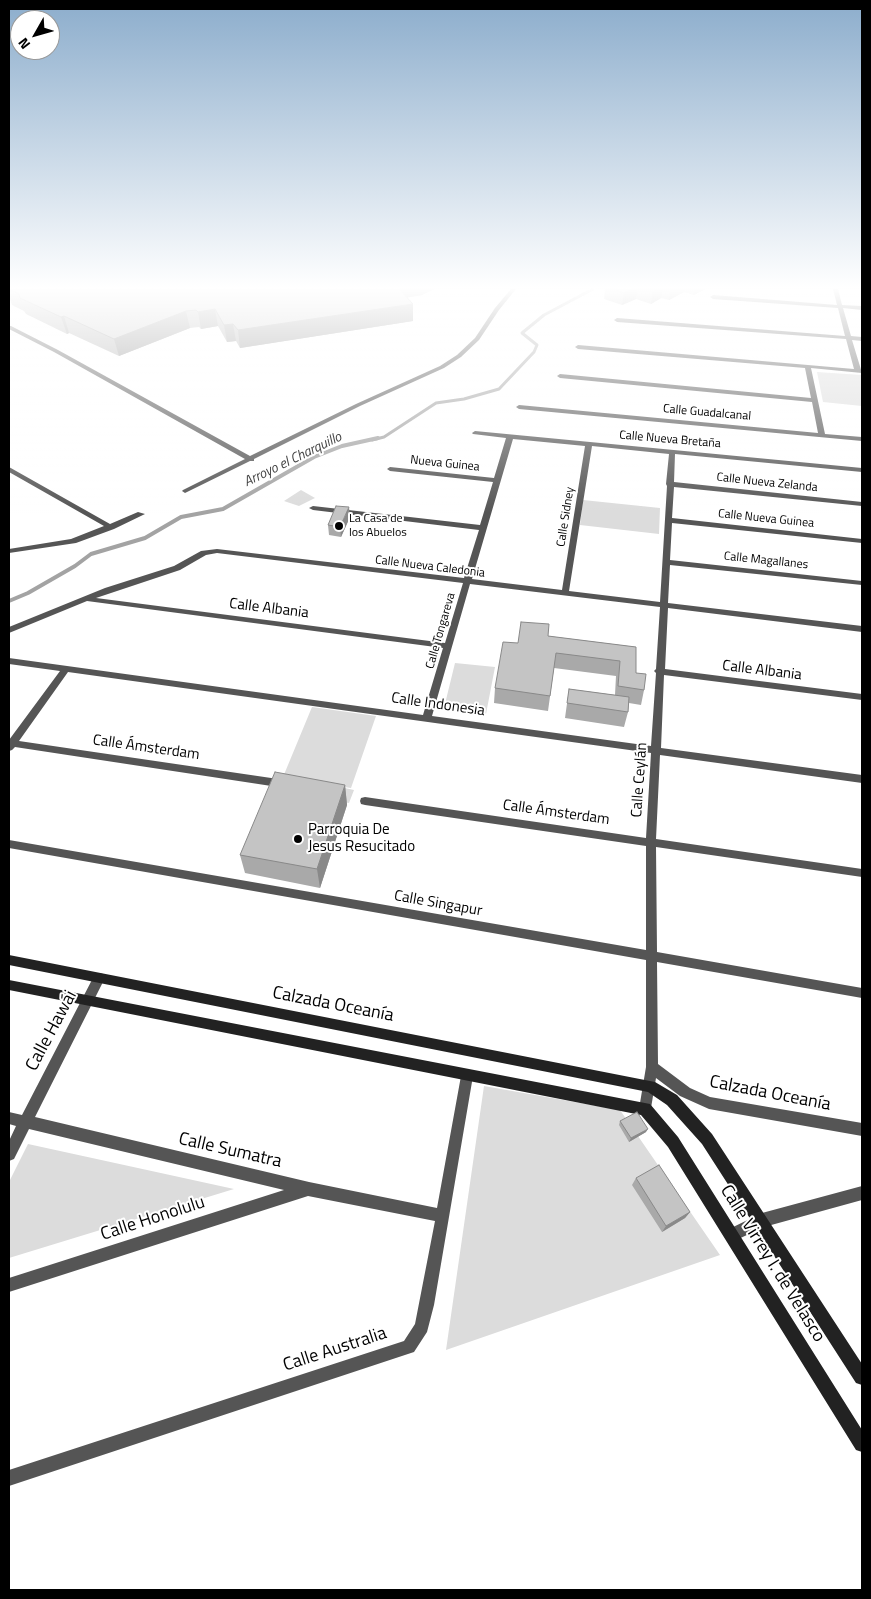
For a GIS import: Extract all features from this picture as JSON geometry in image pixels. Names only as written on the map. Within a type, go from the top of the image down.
[{"type":"street","points":[[769,364],[860,371]]},
{"type":"street","points":[[808,367],[822,436]]},
{"type":"street","points":[[560,376],[815,400]]},
{"type":"street","name":"Calle Guadalcanal","points":[[519,407],[862,439]]},
{"type":"street","name":"Calle Nueva Bretaña","points":[[475,433],[862,470]]},
{"type":"street","name":"Calle Tongareva","points":[[427,717],[510,436]]},
{"type":"street","name":"Calle Sidney","points":[[565,594],[589,444]]},
{"type":"street","name":"Calle Ceylán","points":[[645,1109],[652,1067],[650,956],[651,841],[658,750],[658,671],[667,562],[669,484],[672,452]]},
{"type":"street","points":[[9,469],[112,527]]},
{"type":"street","name":"Nueva Guinea","points":[[390,469],[497,480]]},
{"type":"street","name":"Calle Nueva Zelanda","points":[[669,484],[862,504]]},
{"type":"street","points":[[313,508],[483,528]]},
{"type":"street","points":[[9,551],[59,545],[112,527],[141,514]]},
{"type":"street","name":"Calle Nueva Guinea","points":[[668,520],[862,541]]},
{"type":"street","name":"Calle Nueva Caledonia","points":[[9,630],[87,599],[177,568],[204,553],[217,551],[862,630]]},
{"type":"street","name":"Calle Magallanes","points":[[667,562],[862,582]]},
{"type":"street","name":"Calle Albania","points":[[87,599],[448,646]]},
{"type":"street","name":"Calle Indonesia","points":[[9,661],[427,717],[862,779]]},
{"type":"street","points":[[10,745],[66,669]]},
{"type":"street","name":"Calle Albania","points":[[658,671],[862,697]]},
{"type":"street","name":"Calle Ámsterdam","points":[[10,745],[278,783]]},
{"type":"street","name":"Calle Ámsterdam","points":[[365,801],[862,873]]},
{"type":"street","name":"Calle Singapur","points":[[9,844],[862,993]]},
{"type":"street","name":"Calzada Oceanía","points":[[9,960],[650,1086]]},
{"type":"street","name":"Calle Hawái","points":[[9,1154],[99,978]]},
{"type":"street","points":[[9,986],[645,1109]]},
{"type":"street","name":"Calzada Oceanía","points":[[652,1067],[685,1092],[709,1103],[862,1130]]},
{"type":"street","name":"Calle Australia","points":[[9,1478],[409,1347],[424,1320],[467,1076]]},
{"type":"street","name":"Calle Virrey I. de Velasco","points":[[650,1086],[672,1100],[696,1124],[762,1220],[862,1377]]},
{"type":"street","name":"Calle Virrey I. de Velasco","points":[[645,1109],[669,1136],[862,1444]]},
{"type":"street","name":"Calle Sumatra","points":[[9,1118],[309,1189],[443,1216]]},
{"type":"street","name":"Calle Honolulu","points":[[9,1284],[309,1189]]},
{"type":"street","points":[[732,1235],[762,1220],[862,1193]]},
{"type":"lane","points":[[80,364],[252,460]]},
{"type":"lane","points":[[185,491],[447,364]]},
{"type":"shaded area","points":[[817,372],[862,375],[862,406],[823,402]]},
{"type":"shaded area","points":[[301,490],[315,498],[299,506],[284,501]]},
{"type":"shaded area","points":[[583,500],[660,508],[659,534],[580,525]]},
{"type":"shaded area","points":[[455,663],[495,667],[486,714],[444,708]]},
{"type":"shaded area","points":[[312,707],[376,716],[351,788],[331,785],[354,790],[349,803],[326,799],[283,777]]},
{"type":"shaded area","points":[[484,1086],[620,1110],[720,1255],[446,1350]]},
{"type":"shaded area","points":[[28,1144],[234,1189],[9,1258],[9,1182]]},
{"type":"building","points":[[336,506],[349,507],[340,527],[328,525]]},
{"type":"building","points":[[521,622],[549,624],[548,636],[636,647],[636,673],[646,674],[644,690],[618,686],[620,661],[556,653],[550,696],[495,688],[503,642],[518,643]]},
{"type":"building","points":[[569,689],[629,697],[628,712],[567,703]]},
{"type":"building","name":"Parroquia De Jesus Resucitado","points":[[275,772],[345,785],[317,869],[240,855]]},
{"type":"building","points":[[637,1112],[648,1129],[631,1138],[620,1121]]},
{"type":"building","points":[[659,1165],[690,1212],[666,1226],[636,1178]]},
{"type":"waterway","name":"Arroyo el Charquillo","points":[[372,440],[384,437],[436,403],[464,399],[499,389],[523,364]]},
{"type":"waterway","name":"Arroyo el Charquillo","points":[[9,601],[28,593],[75,566],[91,554],[145,538],[181,517],[223,509],[314,457],[342,446],[378,438]]},
{"type":"place","name":"La Casa de los Abuelos","points":[[339,526]]},
{"type":"place","name":"Parroquia De Jesus Resucitado","points":[[298,839]]}]
